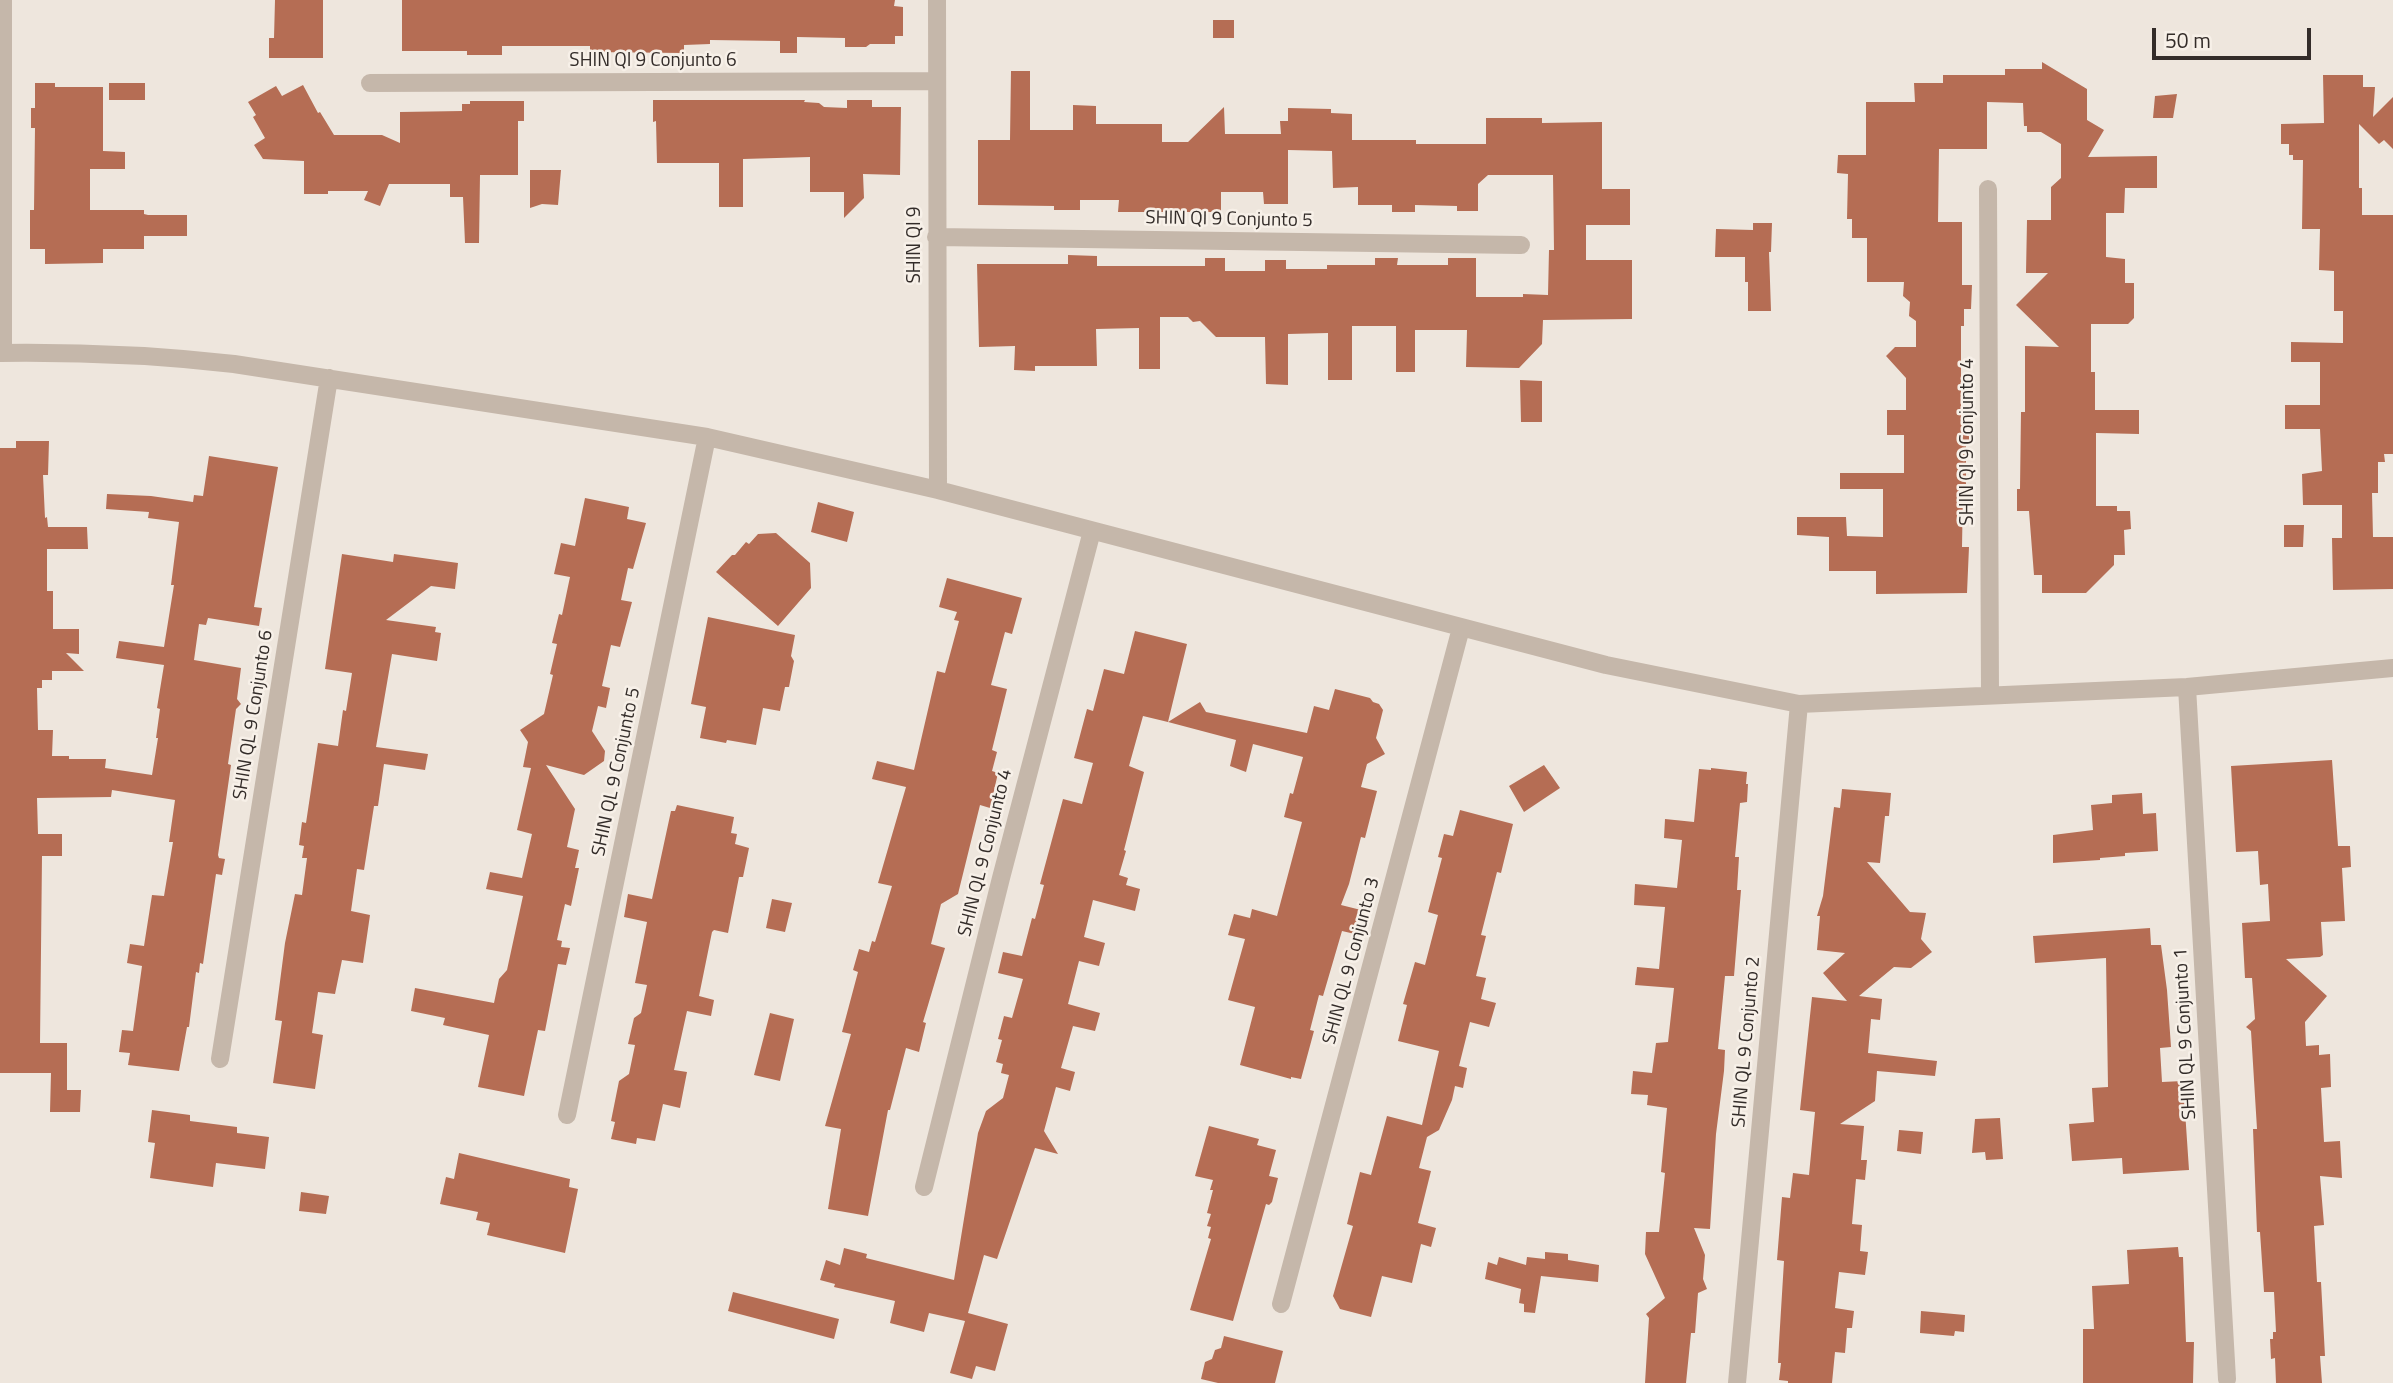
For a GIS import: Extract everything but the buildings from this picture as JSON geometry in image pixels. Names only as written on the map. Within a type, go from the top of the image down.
[{"type":"street","points":[[3,0],[1,353],[90,352],[233,363],[707,437],[938,490],[1606,665],[1800,704],[2188,687],[2393,668]]},
{"type":"street","name":"SHIN QI 9","points":[[937,0],[938,490]]},
{"type":"street","name":"SHIN QI 9 Conjunto 6","points":[[370,83],[936,80]]},
{"type":"street","name":"SHIN QI 9 Conjunto 4","points":[[1989,189],[1990,695]]},
{"type":"street","name":"SHIN QI 9 Conjunto 5","points":[[936,237],[1521,244]]},
{"type":"street","name":"SHIN QL 9 Conjunto 6","points":[[220,1059],[329,378]]},
{"type":"street","name":"SHIN QL 9 Conjunto 5","points":[[567,1115],[707,437]]},
{"type":"street","name":"SHIN QL 9 Conjunto 4","points":[[924,1186],[1092,531]]},
{"type":"street","name":"SHIN QL 9 Conjunto 3","points":[[1281,1304],[1461,628]]},
{"type":"street","name":"SHIN QL 9 Conjunto 1","points":[[2188,687],[2227,1379]]},
{"type":"street","name":"SHIN QL 9 Conjunto 2","points":[[1737,1383],[1800,704]]}]
